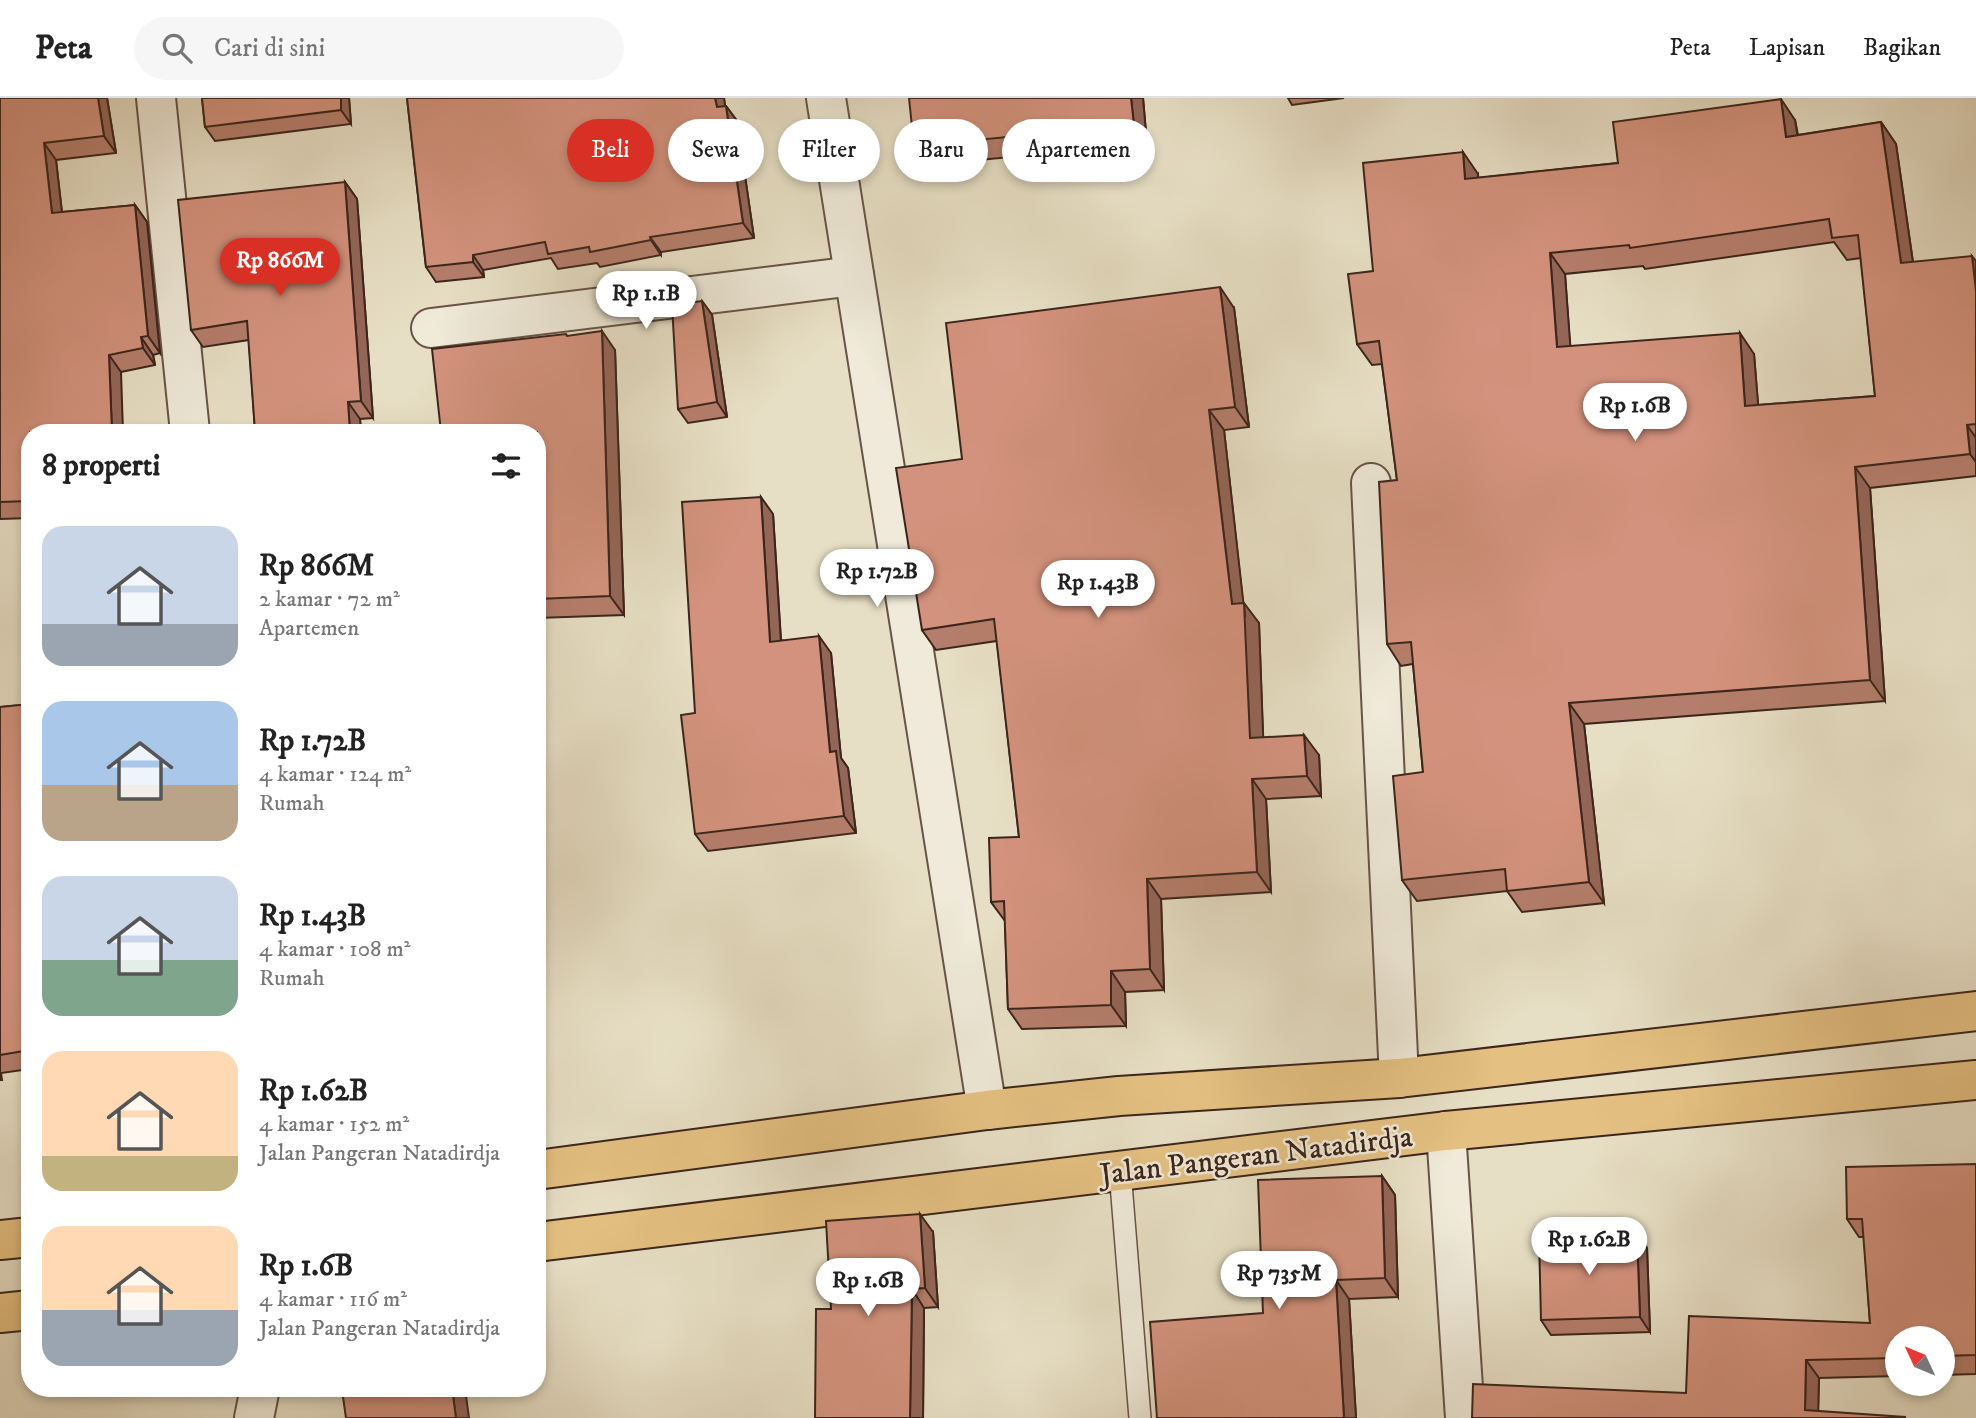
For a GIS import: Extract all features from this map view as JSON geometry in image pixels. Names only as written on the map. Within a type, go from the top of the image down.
[{"type":"main road","name":"Jalan Pangeran Natadirdja","points":[[546,1169],[1119,1096],[1399,1078],[1976,1011]]},
{"type":"main road","name":"Jalan Pangeran Natadirdja","points":[[546,1241],[1446,1131],[1976,1080]]},
{"type":"main road","points":[[0,1240],[21,1238]]},
{"type":"main road","points":[[0,1313],[21,1311]]},
{"type":"street","points":[[156,98],[189,424]]},
{"type":"street","points":[[826,98],[987,1111]]},
{"type":"street","points":[[431,328],[854,276]]},
{"type":"street","points":[[1371,483],[1399,1078]]},
{"type":"street","points":[[1446,1131],[1465,1418]]},
{"type":"street","points":[[254,1418],[258,1397]]},
{"type":"lane","points":[[1120,1171],[1140,1418]]},
{"type":"building","points":[[0,98],[98,98],[104,136],[44,143],[52,213],[135,205],[148,336],[141,337],[143,348],[109,355],[112,424],[21,424],[21,501],[0,502]]},
{"type":"building","points":[[202,98],[341,98],[341,110],[205,127]]},
{"type":"building","points":[[407,98],[715,98],[717,107],[726,106],[728,119],[668,119],[668,182],[737,182],[743,223],[650,237],[651,240],[590,252],[589,247],[548,254],[545,242],[473,255],[473,262],[426,267]]},
{"type":"building","points":[[909,98],[1131,98],[1133,119],[1002,119],[1002,138],[988,139],[988,119],[911,119]]},
{"type":"building","points":[[1781,99],[1786,137],[1881,122],[1901,263],[1972,256],[1976,291],[1976,424],[1967,425],[1970,454],[1855,467],[1870,680],[1569,703],[1589,882],[1507,891],[1505,869],[1402,880],[1393,776],[1423,772],[1411,642],[1387,644],[1379,482],[1397,480],[1379,341],[1357,344],[1348,274],[1373,271],[1363,163],[1463,152],[1465,179],[1618,163],[1613,122]],"holes":[[[1829,219],[1832,238],[1858,235],[1875,396],[1745,406],[1740,333],[1557,347],[1550,253],[1629,245],[1630,248]]]},
{"type":"building","points":[[345,182],[361,401],[348,402],[349,424],[254,424],[247,321],[191,330],[178,200]]},
{"type":"building","points":[[1220,287],[1235,407],[1209,410],[1232,604],[1244,603],[1250,738],[1304,735],[1307,776],[1252,779],[1257,872],[1147,879],[1150,969],[1111,971],[1111,1005],[1008,1009],[1004,901],[991,902],[989,838],[1019,837],[994,619],[922,630],[896,468],[962,459],[946,323]]},
{"type":"building","points":[[702,301],[717,402],[678,409],[672,305]]},
{"type":"building","points":[[602,331],[610,596],[546,599],[546,424],[440,424],[432,349]]},
{"type":"building","points":[[761,497],[770,642],[819,636],[830,752],[836,751],[844,816],[695,834],[681,715],[695,713],[682,502]]},
{"type":"building","points":[[21,705],[21,1052],[0,1055],[0,707]]},
{"type":"building","points":[[1976,1164],[1976,1355],[1955,1356],[1955,1326],[1885,1326],[1885,1358],[1806,1360],[1805,1410],[1905,1418],[1472,1418],[1473,1384],[1686,1393],[1689,1316],[1870,1323],[1862,1219],[1847,1219],[1846,1167]]},
{"type":"building","points":[[1382,1176],[1385,1278],[1336,1280],[1344,1418],[1157,1418],[1150,1322],[1263,1313],[1258,1180]]},
{"type":"building","points":[[920,1214],[925,1288],[912,1289],[910,1418],[815,1418],[816,1309],[831,1309],[826,1221]]},
{"type":"building","points":[[1637,1234],[1640,1317],[1541,1320],[1539,1237]]},
{"type":"building","points":[[343,1397],[453,1397],[456,1418],[346,1418]]}]
